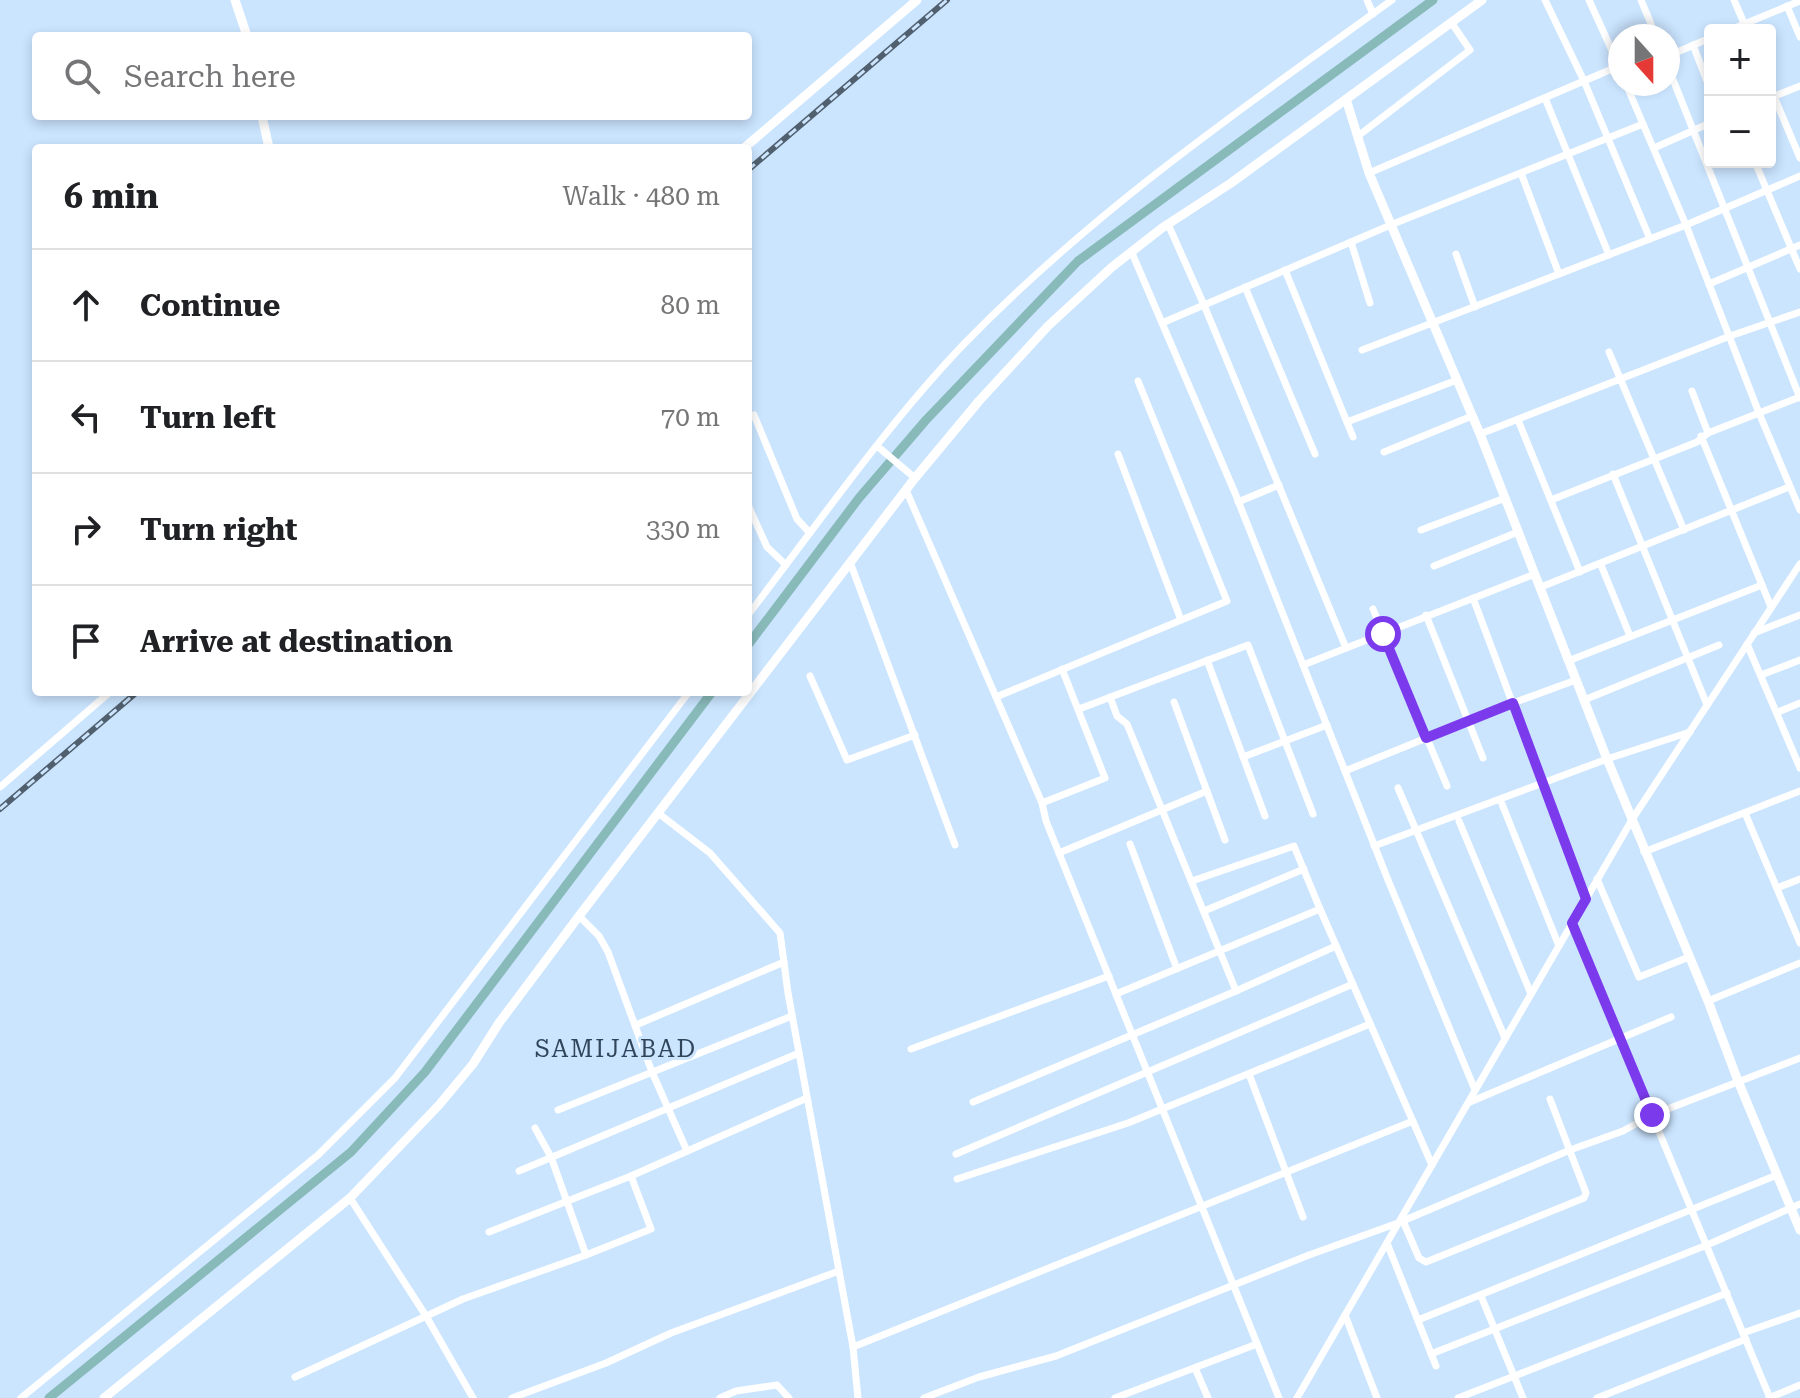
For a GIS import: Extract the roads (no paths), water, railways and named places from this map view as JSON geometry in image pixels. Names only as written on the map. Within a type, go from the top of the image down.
[{"type":"street","points":[[235,0],[246,32]]},
{"type":"street","points":[[749,144],[917,0]]},
{"type":"street","points":[[1367,0],[1373,14]]},
{"type":"street","points":[[752,608],[879,447],[897,418],[963,346],[1079,234],[1165,164],[1392,0]]},
{"type":"street","points":[[752,690],[915,478],[979,401],[1048,326],[1112,267],[1168,224],[1231,183],[1482,0]]},
{"type":"street","points":[[1545,0],[1584,81],[1650,239]]},
{"type":"street","points":[[1589,0],[1608,43]]},
{"type":"street","points":[[1641,0],[1651,24]]},
{"type":"street","points":[[1734,0],[1745,24]]},
{"type":"street","points":[[1752,24],[1800,1]]},
{"type":"street","points":[[1787,6],[1800,37]]},
{"type":"street","points":[[1358,136],[1470,50],[1451,22]]},
{"type":"street","points":[[1680,51],[1704,40]]},
{"type":"street","points":[[1693,45],[1704,73]]},
{"type":"street","points":[[1369,173],[1608,72]]},
{"type":"street","points":[[1775,96],[1800,86]]},
{"type":"street","points":[[1631,96],[1800,510]]},
{"type":"street","points":[[1551,500],[1697,442],[1705,434],[1800,398],[1679,96]]},
{"type":"street","points":[[1545,98],[1609,255]]},
{"type":"street","points":[[1346,99],[1369,173],[1480,434],[1644,852],[1708,1001],[1738,1081],[1777,1175],[1795,1206],[1800,1230]]},
{"type":"street","points":[[1776,106],[1800,158]]},
{"type":"street","points":[[263,120],[268,144]]},
{"type":"street","points":[[1162,323],[1393,224],[1643,124]]},
{"type":"street","points":[[1654,148],[1704,126]]},
{"type":"street","points":[[1758,168],[1800,269]]},
{"type":"street","points":[[1521,173],[1559,274]]},
{"type":"street","points":[[1362,350],[1686,225],[1800,176]]},
{"type":"street","points":[[1168,224],[1346,648]]},
{"type":"street","points":[[1351,242],[1370,303]]},
{"type":"street","points":[[1709,284],[1800,245]]},
{"type":"street","points":[[1132,253],[1238,502],[1374,846],[1475,1090]]},
{"type":"street","points":[[1456,254],[1475,307]]},
{"type":"street","points":[[1285,270],[1353,437]]},
{"type":"street","points":[[1245,287],[1315,454]]},
{"type":"street","points":[[1480,434],[1730,336],[1800,312]]},
{"type":"street","points":[[1609,352],[1684,530]]},
{"type":"street","points":[[1347,422],[1457,380]]},
{"type":"street","points":[[996,697],[1227,601],[1138,381]]},
{"type":"street","points":[[1692,391],[1732,511],[1771,607]]},
{"type":"street","points":[[754,415],[797,519],[810,533]]},
{"type":"street","points":[[1384,452],[1472,416]]},
{"type":"street","points":[[1518,420],[1580,572]]},
{"type":"street","points":[[879,447],[915,478]]},
{"type":"street","points":[[1118,454],[1181,620]]},
{"type":"street","points":[[1613,474],[1707,705]]},
{"type":"street","points":[[1238,502],[1279,485]]},
{"type":"street","points":[[1541,587],[1789,487]]},
{"type":"street","points":[[906,490],[1042,803],[1059,853],[1279,1398]]},
{"type":"street","points":[[1421,530],[1505,498]]},
{"type":"street","points":[[752,514],[767,547],[786,565]]},
{"type":"street","points":[[1434,566],[1518,532]]},
{"type":"street","points":[[850,562],[955,845]]},
{"type":"street","points":[[1297,1398],[1633,818],[1800,564]]},
{"type":"street","points":[[1601,565],[1630,636]]},
{"type":"street","points":[[1303,665],[1425,614],[1535,574]]},
{"type":"street","points":[[1568,661],[1762,585]]},
{"type":"street","points":[[1473,598],[1586,899]]},
{"type":"street","points":[[1373,609],[1447,786]]},
{"type":"street","points":[[1425,614],[1483,758]]},
{"type":"street","points":[[1753,634],[1800,615]]},
{"type":"street","points":[[1747,644],[1800,768]]},
{"type":"street","points":[[1079,709],[1248,645],[1313,814]]},
{"type":"street","points":[[1584,700],[1719,645]]},
{"type":"street","points":[[1207,660],[1265,816]]},
{"type":"street","points":[[1761,675],[1800,660]]},
{"type":"street","points":[[1042,803],[1105,778],[1062,669]]},
{"type":"street","points":[[810,676],[847,760],[915,735]]},
{"type":"street","points":[[1345,771],[1576,680]]},
{"type":"street","points":[[0,787],[105,696]]},
{"type":"street","points":[[21,1398],[318,1155],[395,1078],[686,696]]},
{"type":"street","points":[[107,1397],[350,1198],[439,1105],[473,1064],[499,1023],[747,696]]},
{"type":"street","points":[[1110,697],[1117,716],[1127,724],[1236,991]]},
{"type":"street","points":[[1174,702],[1225,840]]},
{"type":"street","points":[[1778,712],[1800,703]]},
{"type":"street","points":[[1243,757],[1327,725]]},
{"type":"street","points":[[1374,846],[1607,759],[1690,732]]},
{"type":"street","points":[[1398,788],[1505,1038]]},
{"type":"street","points":[[1059,853],[1207,791]]},
{"type":"street","points":[[1644,852],[1800,791]]},
{"type":"street","points":[[1502,804],[1559,946]]},
{"type":"street","points":[[658,813],[710,853],[780,933],[792,1016],[853,1347],[858,1398]]},
{"type":"street","points":[[1745,813],[1800,943]]},
{"type":"street","points":[[1459,821],[1531,994]]},
{"type":"street","points":[[1130,844],[1177,969]]},
{"type":"street","points":[[1192,881],[1294,846],[1432,1165]]},
{"type":"street","points":[[1204,911],[1304,869]]},
{"type":"street","points":[[1597,879],[1639,977],[1689,957]]},
{"type":"street","points":[[1777,888],[1800,879]]},
{"type":"street","points":[[1116,994],[1320,909]]},
{"type":"street","points":[[579,916],[599,936],[608,952],[652,1072],[687,1151]]},
{"type":"street","points":[[1572,923],[1770,1398],[1800,1385]]},
{"type":"street","points":[[973,1102],[1336,946]]},
{"type":"street","points":[[636,1025],[784,962]]},
{"type":"street","points":[[1708,1001],[1800,963]]},
{"type":"street","points":[[911,1049],[1109,976]]},
{"type":"street","points":[[956,1154],[1353,984]]},
{"type":"street","points":[[558,1110],[792,1016]]},
{"type":"street","points":[[1468,1102],[1671,1017]]},
{"type":"street","points":[[957,1179],[1128,1123],[1370,1024]]},
{"type":"street","points":[[519,1171],[799,1053]]},
{"type":"street","points":[[924,1398],[979,1377],[1056,1356],[1401,1222],[1570,1150],[1623,1131],[1652,1115],[1800,1058]]},
{"type":"street","points":[[1249,1074],[1303,1217]]},
{"type":"street","points":[[489,1232],[631,1176],[807,1098]]},
{"type":"street","points":[[1401,1222],[1419,1258],[1426,1262],[1584,1198],[1586,1193],[1550,1099]]},
{"type":"street","points":[[853,1347],[1413,1121]]},
{"type":"street","points":[[535,1128],[551,1157],[586,1255]]},
{"type":"street","points":[[1418,1320],[1777,1175]]},
{"type":"street","points":[[295,1377],[463,1299],[651,1229],[631,1176]]},
{"type":"street","points":[[350,1198],[426,1316],[473,1398]]},
{"type":"street","points":[[1431,1354],[1707,1245],[1795,1206]]},
{"type":"street","points":[[1387,1243],[1436,1366]]},
{"type":"street","points":[[512,1398],[606,1363],[671,1333],[839,1271]]},
{"type":"street","points":[[1458,1398],[1727,1293]]},
{"type":"street","points":[[1481,1296],[1523,1398]]},
{"type":"street","points":[[1597,1398],[1800,1313]]},
{"type":"street","points":[[1345,1315],[1377,1398]]},
{"type":"street","points":[[1115,1398],[1257,1344]]},
{"type":"street","points":[[1195,1368],[1208,1398]]},
{"type":"street","points":[[720,1398],[736,1391],[777,1385],[789,1398]]},
{"type":"waterway","points":[[752,640],[859,498],[926,420],[1078,261],[1433,0]]},
{"type":"waterway","points":[[49,1398],[351,1152],[425,1072],[709,696]]},
{"type":"railway","points":[[752,167],[947,0]]},
{"type":"railway","points":[[0,809],[132,696]]},
{"type":"district","name":"SAMIJABAD","points":[[616,1049]]}]
